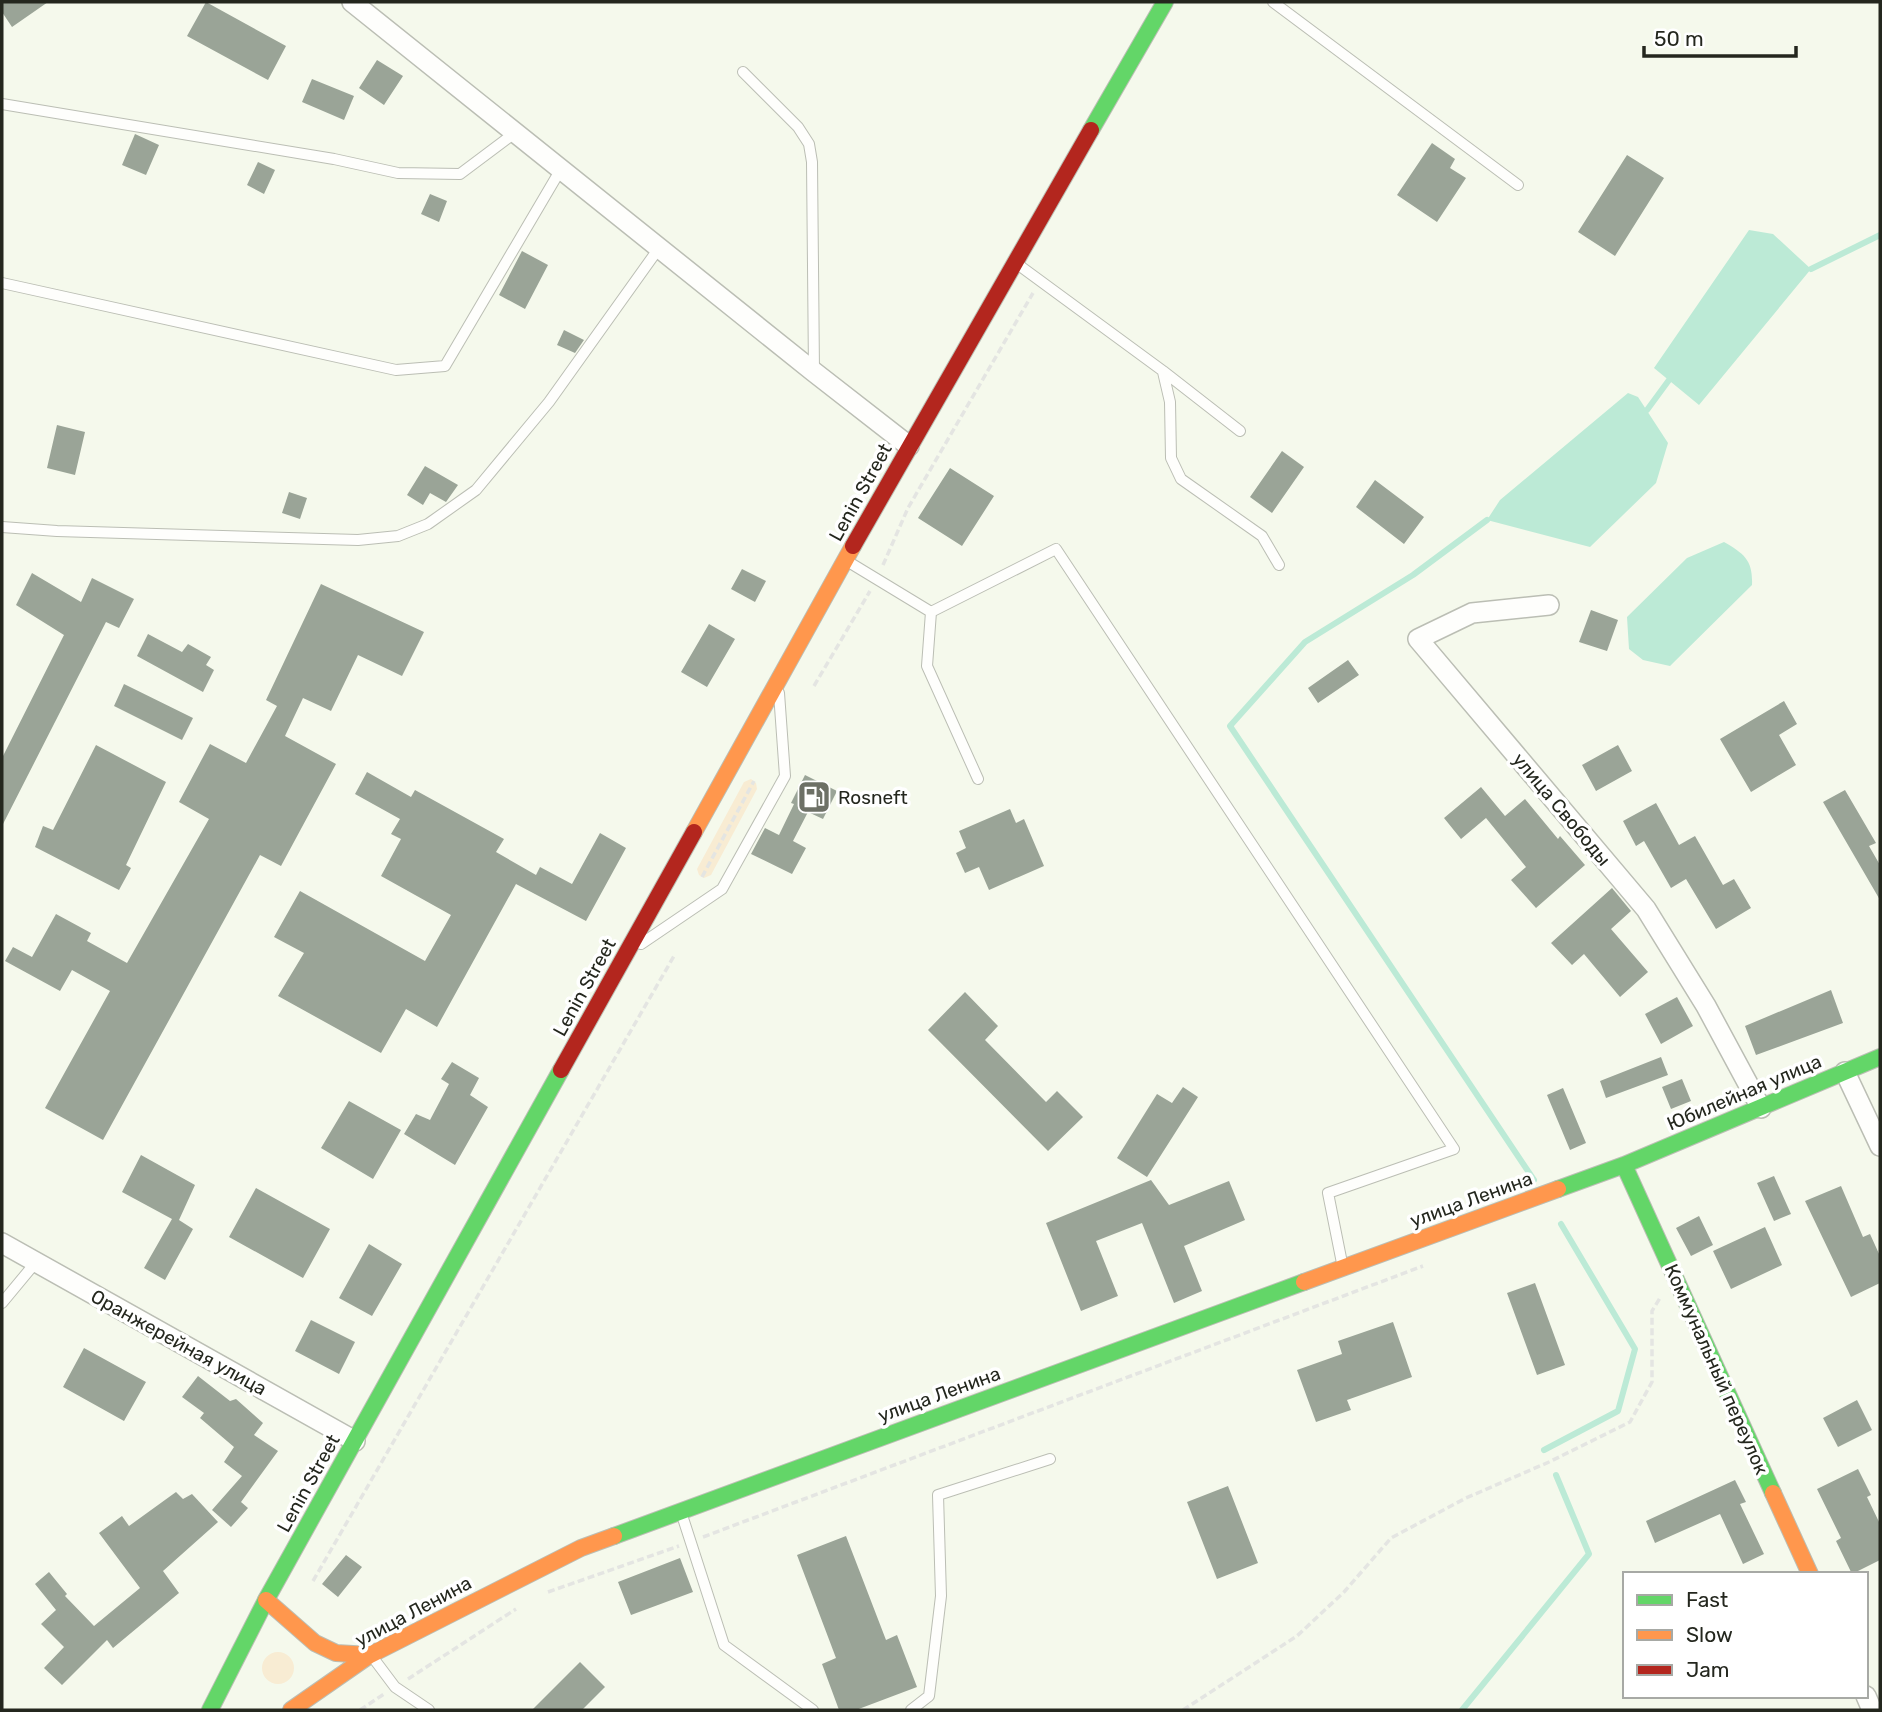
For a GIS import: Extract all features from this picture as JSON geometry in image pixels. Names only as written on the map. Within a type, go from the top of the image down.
[{"type":"street","points":[[352,2],[909,446]]},
{"type":"street","name":"Lenin Street","points":[[210,1710],[266,1600],[778,680],[909,446],[1165,2]]},
{"type":"street","name":"улица Свободы","points":[[1549,605],[1472,613],[1418,639],[1646,909],[1706,1006],[1761,1108]]},
{"type":"street","name":"Юбилейная улица","points":[[1624,1165],[1880,1058]]},
{"type":"street","points":[[1846,1072],[1880,1146]]},
{"type":"street","name":"улица Ленина","points":[[291,1710],[370,1654],[581,1548],[1624,1165]]},
{"type":"street","name":"Коммунальный переулок","points":[[1624,1165],[1809,1572]]},
{"type":"street","name":"Оранжерейная улица","points":[[2,1243],[355,1441]]},
{"type":"street","points":[[266,1600],[316,1643],[336,1653],[370,1654]]},
{"type":"street","name":"Lenin Street","points":[[197,1710],[219,1689]]},
{"type":"lane","points":[[1273,2],[1518,185]]},
{"type":"lane","points":[[743,72],[797,127],[808,145],[812,162],[814,372]]},
{"type":"lane","points":[[2,104],[334,159],[398,173],[460,174],[516,132]]},
{"type":"lane","points":[[2,283],[396,370],[445,366],[561,168]]},
{"type":"lane","points":[[2,527],[358,540],[398,536],[428,524],[476,490],[492,471],[549,402],[659,247]]},
{"type":"lane","points":[[1016,262],[1240,431]]},
{"type":"lane","points":[[1163,371],[1171,402],[1171,458],[1181,479],[1262,536],[1279,565]]},
{"type":"lane","points":[[931,612],[1056,549],[1454,1149],[1328,1194],[1343,1268]]},
{"type":"lane","points":[[846,560],[931,612]]},
{"type":"lane","points":[[931,612],[927,666],[978,779]]},
{"type":"lane","points":[[626,954],[722,889],[785,776],[778,680]]},
{"type":"lane","points":[[2,1303],[36,1262]]},
{"type":"lane","points":[[911,1710],[929,1696],[931,1684],[941,1596],[938,1495],[1050,1459]]},
{"type":"lane","points":[[681,1511],[724,1645],[813,1710]]},
{"type":"lane","points":[[370,1654],[395,1688],[429,1710]]},
{"type":"path","points":[[814,686],[877,579],[908,508],[1040,280]]},
{"type":"path","points":[[702,877],[754,781]]},
{"type":"path","points":[[313,1581],[674,956]]},
{"type":"path","points":[[548,1592],[691,1541],[1430,1263]]},
{"type":"path","points":[[1183,1710],[1297,1636],[1344,1592],[1391,1538],[1466,1498],[1549,1462],[1630,1422],[1652,1382],[1651,1311],[1674,1275]]},
{"type":"path","points":[[359,1710],[525,1603]]},
{"type":"shaded area","points":[[1749,230],[1773,234],[1811,269],[1699,405],[1654,368]]},
{"type":"shaded area","points":[[1628,393],[1638,397],[1668,443],[1656,483],[1590,547],[1487,520],[1500,500]]},
{"type":"shaded area","points":[[1724,542],[1746,559],[1751,570],[1752,585],[1670,666],[1643,660],[1629,649],[1627,617],[1687,558]]},
{"type":"shaded area","points":[[751,779],[756,783],[757,789],[711,875],[704,878],[699,875],[697,869],[744,782]]},
{"type":"shaded area","points":[[278,1652],[289,1657],[294,1668],[289,1679],[278,1684],[267,1679],[262,1668],[267,1657]]},
{"type":"building","points":[[2,2],[48,2],[12,27],[2,12]]},
{"type":"building","points":[[206,2],[286,46],[268,80],[187,36]]},
{"type":"building","points":[[377,60],[403,76],[384,105],[359,88]]},
{"type":"building","points":[[312,79],[354,96],[344,120],[302,102]]},
{"type":"building","points":[[135,134],[159,145],[146,175],[122,165]]},
{"type":"building","points":[[1432,143],[1455,159],[1450,168],[1466,178],[1437,222],[1397,195]]},
{"type":"building","points":[[1627,155],[1664,178],[1615,256],[1578,232]]},
{"type":"building","points":[[258,162],[275,170],[264,194],[247,185]]},
{"type":"building","points":[[430,194],[447,201],[439,222],[421,214]]},
{"type":"building","points":[[522,251],[548,265],[525,309],[499,295]]},
{"type":"building","points":[[564,330],[584,340],[575,353],[557,345]]},
{"type":"building","points":[[57,425],[85,432],[75,475],[47,468]]},
{"type":"building","points":[[1282,451],[1304,467],[1272,513],[1250,497]]},
{"type":"building","points":[[425,466],[458,485],[446,502],[430,493],[423,505],[407,495]]},
{"type":"building","points":[[950,468],[994,496],[962,546],[918,518]]},
{"type":"building","points":[[1375,480],[1424,517],[1404,544],[1356,507]]},
{"type":"building","points":[[289,492],[307,498],[300,519],[282,513]]},
{"type":"building","points":[[742,569],[766,581],[755,602],[731,589]]},
{"type":"building","points":[[32,573],[81,602],[92,578],[134,599],[119,628],[106,622],[2,826],[2,758],[64,635],[16,605]]},
{"type":"building","points":[[321,584],[424,632],[402,676],[358,655],[331,711],[303,698],[285,736],[336,764],[281,866],[260,855],[103,1140],[45,1108],[110,991],[72,970],[60,991],[5,961],[13,947],[32,957],[56,914],[91,933],[87,941],[127,963],[209,819],[179,802],[210,744],[246,763],[277,706],[266,700]]},
{"type":"building","points":[[1591,610],[1618,620],[1607,651],[1579,642]]},
{"type":"building","points":[[709,624],[735,639],[707,687],[681,672]]},
{"type":"building","points":[[148,634],[182,652],[188,644],[211,657],[206,665],[214,670],[203,692],[137,656]]},
{"type":"building","points":[[1348,660],[1359,675],[1318,703],[1308,688]]},
{"type":"building","points":[[124,684],[193,718],[182,740],[114,706]]},
{"type":"building","points":[[1784,701],[1797,724],[1779,735],[1796,765],[1751,792],[1720,739]]},
{"type":"building","points":[[96,745],[166,782],[126,865],[131,868],[119,890],[35,847],[43,826],[53,830]]},
{"type":"building","points":[[1618,745],[1632,771],[1596,791],[1582,765]]},
{"type":"building","points":[[367,772],[411,797],[415,790],[504,839],[496,852],[536,875],[540,867],[572,884],[600,833],[626,848],[586,921],[516,884],[437,1027],[406,1009],[381,1053],[278,996],[304,953],[274,937],[300,891],[425,961],[451,915],[381,876],[401,839],[391,834],[400,819],[355,794]]},
{"type":"building","points":[[805,775],[837,791],[823,819],[808,812],[793,841],[806,848],[792,874],[751,854],[765,828],[779,835]]},
{"type":"building","points":[[1481,787],[1505,816],[1525,799],[1558,839],[1560,836],[1585,865],[1536,908],[1511,880],[1526,867],[1486,818],[1461,839],[1444,818]]},
{"type":"building","points":[[1845,790],[1876,843],[1869,846],[1880,865],[1880,900],[1823,802]]},
{"type":"building","points":[[1656,803],[1679,845],[1695,836],[1723,885],[1734,879],[1751,908],[1716,929],[1686,879],[1671,888],[1644,841],[1636,846],[1623,821]]},
{"type":"building","points":[[1010,809],[1016,823],[1024,819],[1044,866],[989,890],[979,867],[965,873],[956,853],[966,848],[959,831]]},
{"type":"building","points":[[1612,888],[1631,911],[1611,929],[1648,972],[1620,997],[1584,954],[1572,965],[1551,943]]},
{"type":"building","points":[[1831,990],[1843,1023],[1756,1055],[1745,1026]]},
{"type":"building","points":[[965,992],[998,1026],[985,1040],[1046,1102],[1057,1091],[1083,1117],[1048,1151],[928,1030]]},
{"type":"building","points":[[1677,997],[1693,1026],[1661,1044],[1645,1014]]},
{"type":"building","points":[[1661,1057],[1668,1075],[1606,1098],[1600,1081]]},
{"type":"building","points":[[452,1062],[479,1078],[470,1095],[488,1107],[455,1165],[404,1134],[416,1114],[430,1120],[449,1084],[441,1079]]},
{"type":"building","points":[[1682,1079],[1691,1101],[1671,1109],[1662,1087]]},
{"type":"building","points":[[1183,1087],[1198,1097],[1147,1177],[1117,1158],[1157,1094],[1172,1103]]},
{"type":"building","points":[[1563,1088],[1586,1143],[1570,1150],[1547,1095]]},
{"type":"building","points":[[349,1101],[401,1130],[373,1179],[321,1148]]},
{"type":"building","points":[[141,1155],[195,1185],[179,1220],[193,1229],[165,1280],[144,1268],[172,1219],[122,1192]]},
{"type":"building","points":[[1774,1176],[1791,1214],[1774,1221],[1757,1183]]},
{"type":"building","points":[[1151,1180],[1169,1205],[1229,1181],[1245,1220],[1184,1246],[1202,1291],[1174,1303],[1142,1223],[1096,1241],[1118,1296],[1081,1311],[1046,1223]]},
{"type":"building","points":[[1841,1186],[1863,1237],[1870,1234],[1880,1256],[1880,1283],[1851,1297],[1805,1201]]},
{"type":"building","points":[[256,1188],[330,1229],[303,1278],[229,1237]]},
{"type":"building","points":[[1699,1216],[1713,1245],[1691,1256],[1676,1228]]},
{"type":"building","points":[[1765,1227],[1782,1265],[1731,1289],[1713,1251]]},
{"type":"building","points":[[369,1244],[402,1264],[372,1316],[339,1298]]},
{"type":"building","points":[[1535,1283],[1565,1365],[1537,1375],[1507,1293]]},
{"type":"building","points":[[311,1320],[355,1342],[339,1374],[295,1351]]},
{"type":"building","points":[[1393,1322],[1412,1377],[1347,1400],[1351,1410],[1316,1422],[1297,1370],[1342,1354],[1338,1341]]},
{"type":"building","points":[[84,1348],[146,1382],[124,1421],[63,1387]]},
{"type":"building","points":[[198,1376],[230,1401],[236,1399],[263,1423],[254,1435],[278,1451],[241,1502],[248,1508],[231,1527],[212,1510],[242,1476],[224,1462],[234,1447],[200,1418],[204,1413],[182,1397]]},
{"type":"building","points":[[1857,1400],[1872,1430],[1838,1447],[1823,1418]]},
{"type":"building","points":[[1858,1469],[1871,1495],[1867,1497],[1880,1524],[1880,1560],[1851,1572],[1836,1541],[1841,1538],[1817,1489]]},
{"type":"building","points":[[1735,1480],[1746,1502],[1740,1504],[1764,1554],[1743,1564],[1720,1514],[1655,1543],[1646,1521]]},
{"type":"building","points":[[1228,1486],[1258,1563],[1217,1579],[1187,1502]]},
{"type":"building","points":[[176,1492],[183,1499],[192,1494],[218,1522],[163,1571],[179,1593],[113,1648],[107,1640],[62,1685],[44,1668],[64,1647],[41,1624],[56,1610],[35,1584],[49,1572],[67,1594],[65,1596],[94,1626],[140,1588],[99,1533],[122,1516],[129,1526]]},
{"type":"building","points":[[846,1536],[886,1640],[897,1635],[917,1687],[856,1710],[839,1710],[822,1664],[836,1658],[797,1555]]},
{"type":"building","points":[[346,1555],[362,1567],[338,1597],[322,1584]]},
{"type":"building","points":[[680,1558],[693,1592],[631,1615],[618,1582]]},
{"type":"building","points":[[580,1662],[605,1687],[582,1710],[532,1710]]},
{"type":"waterway","points":[[1811,269],[1880,235]]},
{"type":"waterway","points":[[1647,410],[1669,380]]},
{"type":"waterway","points":[[1487,520],[1413,575],[1305,642],[1230,726],[1534,1180]]},
{"type":"waterway","points":[[1544,1450],[1618,1411],[1635,1349],[1561,1224]]},
{"type":"waterway","points":[[1462,1710],[1589,1554],[1556,1475]]},
{"type":"traffic: fast","points":[[1091,130],[1165,2]]},
{"type":"traffic: fast","points":[[1558,1189],[1624,1165],[1880,1057]]},
{"type":"traffic: fast","points":[[210,1710],[266,1600],[561,1070]]},
{"type":"traffic: fast","points":[[1624,1165],[1773,1493]]},
{"type":"traffic: fast","points":[[614,1536],[1304,1282]]},
{"type":"traffic: slow","points":[[694,832],[853,546]]},
{"type":"traffic: slow","points":[[1304,1282],[1558,1189]]},
{"type":"traffic: slow","points":[[1773,1493],[1809,1572]]},
{"type":"traffic: slow","points":[[291,1710],[370,1655],[581,1548],[614,1536]]},
{"type":"traffic: slow","points":[[266,1600],[315,1643],[336,1653],[370,1655]]},
{"type":"traffic: jam","points":[[853,546],[1091,130]]},
{"type":"traffic: jam","points":[[561,1070],[694,832]]},
{"type":"place","name":"Rosneft","points":[[814,797]]}]
